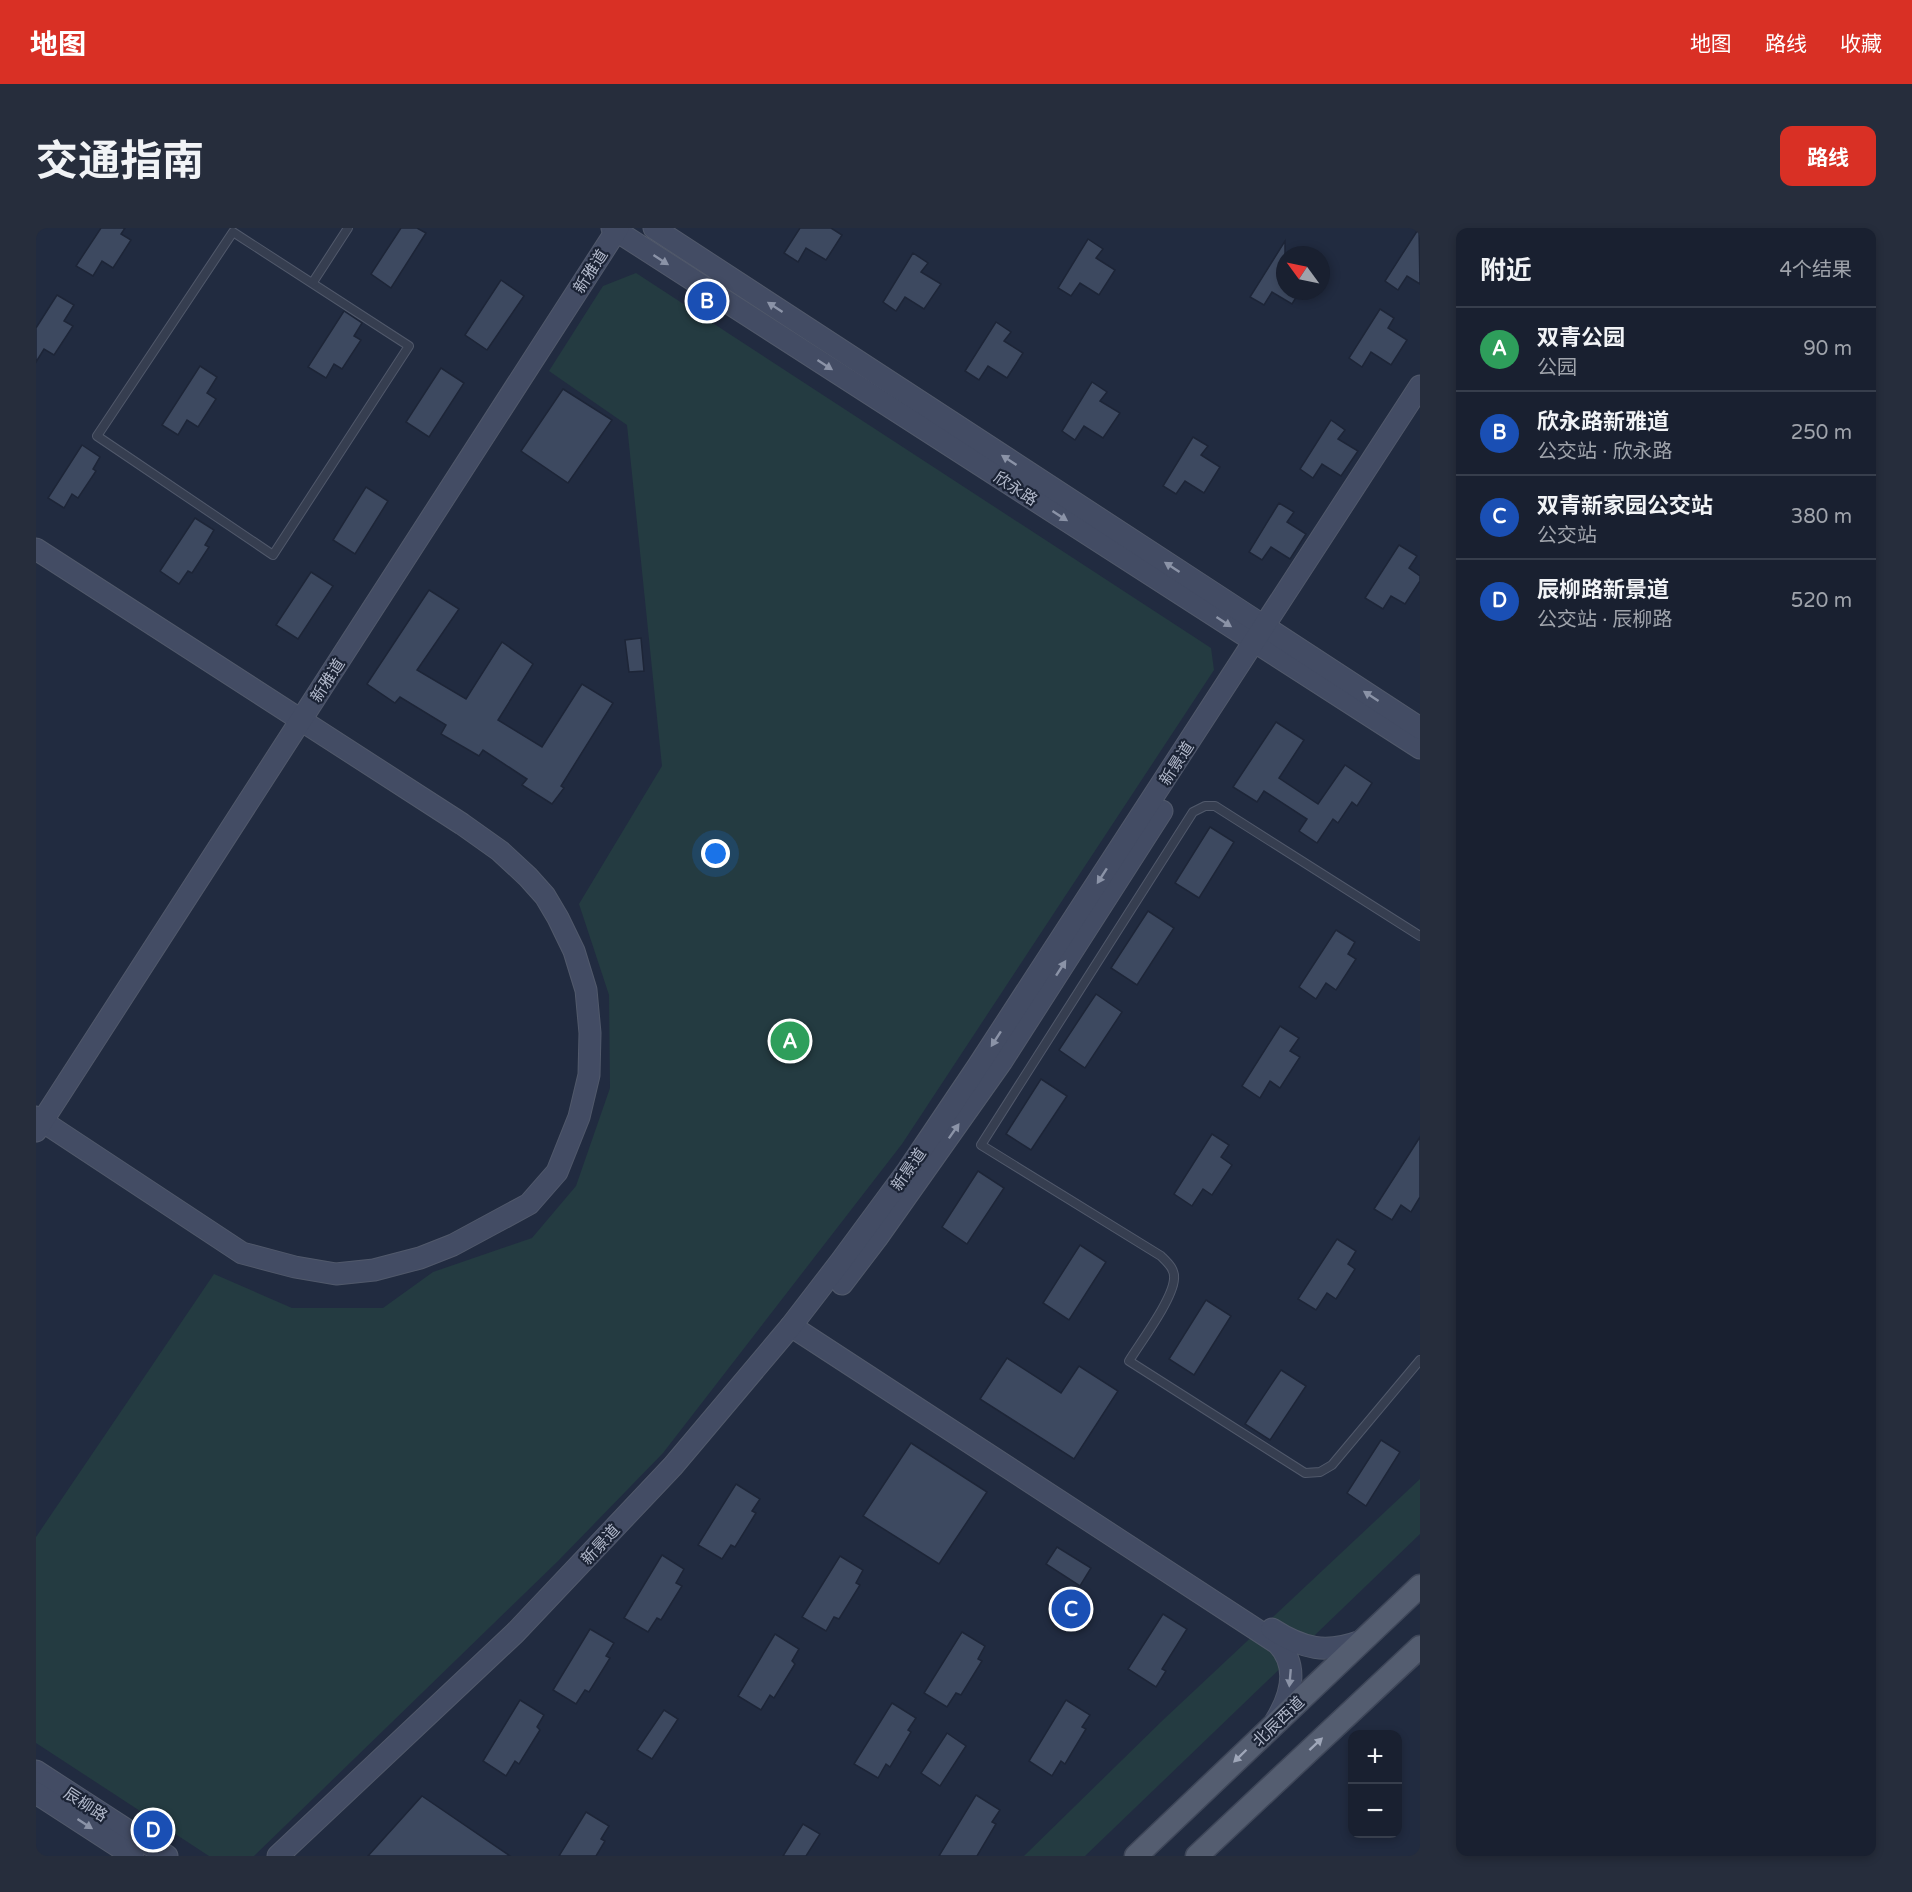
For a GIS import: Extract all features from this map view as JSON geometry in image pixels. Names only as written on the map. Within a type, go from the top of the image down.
[{"type":"main road","name":"北辰西道","points":[[1136,1856],[1420,1586]]},
{"type":"main road","points":[[1197,1856],[1420,1647]]},
{"type":"street","name":"欣永路","points":[[654,228],[1265,638],[1420,748]]},
{"type":"street","name":"欣永路","points":[[613,229],[1265,638],[1420,728]]},
{"type":"street","name":"新雅道","points":[[38,1119],[295,716],[613,229]]},
{"type":"street","name":"新景道","points":[[278,1856],[515,1633],[673,1466],[877,1238],[1002,1061],[1420,386]]},
{"type":"street","name":"新景道","points":[[1265,638],[1420,412]]},
{"type":"street","points":[[36,549],[491,844],[513,862],[545,896],[574,951],[586,990],[590,1033],[590,1075],[579,1117],[557,1172],[528,1203],[453,1245],[420,1258],[374,1270],[336,1274],[295,1267],[242,1253],[38,1119]]},
{"type":"street","name":"新景道","points":[[295,1856],[569,1595],[668,1488],[801,1325]]},
{"type":"street","points":[[801,1325],[1278,1632],[1307,1647],[1323,1649],[1344,1647],[1361,1641]]},
{"type":"street","points":[[801,1325],[1276,1643],[1284,1650],[1291,1670],[1285,1704],[1273,1725]]},
{"type":"street","name":"辰柳路","points":[[36,1771],[167,1856]]},
{"type":"street","name":"辰柳路","points":[[36,1793],[133,1856]]},
{"type":"lane","points":[[313,282],[348,228]]},
{"type":"lane","points":[[233,232],[313,282],[409,346],[273,555],[97,436],[233,232]]},
{"type":"lane","points":[[1420,936],[1215,806],[1205,806],[1193,812],[981,1145],[1161,1256],[1172,1267],[1175,1278],[1171,1293],[1129,1361],[1305,1473],[1320,1472],[1332,1465],[1420,1360]]},
{"type":"green space","points":[[636,273],[1211,648],[1214,670],[902,1144],[663,1453],[558,1561],[254,1856],[209,1856],[36,1743],[36,1537],[214,1274],[292,1308],[383,1308],[433,1272],[532,1238],[576,1186],[610,1088],[609,995],[579,904],[662,766],[627,425],[549,371],[603,286]]},
{"type":"green space","points":[[1420,1479],[1420,1534],[1085,1856],[1024,1856],[1163,1720]]},
{"type":"building","points":[[101,228],[125,228],[121,234],[131,240],[113,268],[102,261],[93,276],[76,266]]},
{"type":"building","points":[[401,228],[417,228],[426,233],[391,288],[371,274]]},
{"type":"building","points":[[800,228],[831,228],[842,235],[826,260],[806,248],[798,262],[784,253]]},
{"type":"building","points":[[1419,228],[1420,284],[1407,276],[1398,290],[1385,281]]},
{"type":"building","points":[[1088,239],[1103,249],[1096,258],[1115,270],[1099,295],[1080,283],[1071,296],[1058,288]]},
{"type":"building","points":[[913,253],[928,263],[921,272],[941,284],[924,309],[905,297],[896,311],[883,302]]},
{"type":"building","points":[[1276,255],[1276,294],[1272,292],[1264,305],[1250,297]]},
{"type":"building","points":[[501,280],[524,296],[487,350],[465,335]]},
{"type":"building","points":[[57,295],[74,305],[64,321],[73,326],[54,355],[44,349],[36,362],[36,328]]},
{"type":"building","points":[[1380,309],[1394,318],[1388,328],[1407,340],[1391,365],[1371,352],[1362,367],[1349,358]]},
{"type":"building","points":[[344,311],[362,323],[354,336],[361,340],[342,369],[334,364],[326,378],[308,367]]},
{"type":"building","points":[[996,322],[1011,332],[1004,341],[1023,353],[1007,378],[988,366],[979,380],[965,371]]},
{"type":"building","points":[[200,366],[217,377],[207,393],[216,399],[198,427],[187,420],[178,435],[162,425]]},
{"type":"building","points":[[441,368],[464,383],[429,437],[406,422]]},
{"type":"building","points":[[1092,382],[1107,392],[1100,401],[1120,413],[1103,438],[1084,426],[1075,440],[1062,431]]},
{"type":"building","points":[[563,389],[612,420],[568,483],[521,451]]},
{"type":"building","points":[[1331,420],[1345,430],[1338,439],[1358,451],[1341,476],[1322,464],[1313,478],[1300,469]]},
{"type":"building","points":[[1193,437],[1208,446],[1201,455],[1220,467],[1204,493],[1185,481],[1176,494],[1163,486]]},
{"type":"building","points":[[82,445],[100,457],[93,469],[96,471],[78,498],[72,494],[64,508],[48,498]]},
{"type":"building","points":[[366,487],[388,501],[355,554],[333,540]]},
{"type":"building","points":[[1279,503],[1294,512],[1287,522],[1306,534],[1290,559],[1271,547],[1262,560],[1249,552]]},
{"type":"building","points":[[195,518],[214,530],[205,545],[209,547],[192,573],[188,571],[179,584],[160,571]]},
{"type":"building","points":[[1399,545],[1417,556],[1409,568],[1420,576],[1420,581],[1405,604],[1391,596],[1383,609],[1365,598]]},
{"type":"building","points":[[311,572],[333,586],[298,639],[276,625]]},
{"type":"building","points":[[429,590],[459,609],[417,670],[466,699],[502,642],[533,664],[498,720],[542,747],[582,684],[613,703],[561,786],[564,788],[552,804],[522,785],[527,779],[483,750],[479,756],[441,734],[446,725],[400,697],[395,703],[367,684]]},
{"type":"building","points":[[641,638],[644,671],[629,672],[625,640]]},
{"type":"building","points":[[1276,722],[1304,740],[1279,778],[1318,804],[1345,765],[1372,783],[1357,806],[1352,802],[1338,823],[1333,819],[1317,843],[1299,831],[1307,819],[1264,791],[1257,802],[1233,787]]},
{"type":"building","points":[[1210,827],[1234,842],[1199,898],[1175,883]]},
{"type":"building","points":[[1148,911],[1174,928],[1137,985],[1111,968]]},
{"type":"building","points":[[1336,930],[1355,942],[1348,954],[1356,959],[1336,990],[1326,983],[1316,999],[1299,987]]},
{"type":"building","points":[[1096,994],[1122,1012],[1085,1068],[1059,1050]]},
{"type":"building","points":[[1280,1026],[1299,1038],[1290,1051],[1300,1057],[1280,1088],[1270,1081],[1260,1098],[1242,1086]]},
{"type":"building","points":[[1041,1079],[1067,1096],[1031,1150],[1006,1134]]},
{"type":"building","points":[[1212,1134],[1229,1145],[1221,1157],[1232,1165],[1212,1195],[1203,1189],[1192,1206],[1174,1194]]},
{"type":"building","points":[[1420,1137],[1420,1197],[1411,1212],[1401,1205],[1392,1220],[1374,1209]]},
{"type":"building","points":[[978,1171],[1004,1188],[967,1244],[942,1227]]},
{"type":"building","points":[[1337,1239],[1356,1251],[1348,1264],[1355,1269],[1336,1299],[1327,1293],[1316,1310],[1298,1299]]},
{"type":"building","points":[[1080,1245],[1106,1262],[1069,1320],[1043,1303]]},
{"type":"building","points":[[1206,1300],[1231,1316],[1194,1375],[1169,1359]]},
{"type":"building","points":[[1007,1358],[1061,1393],[1079,1366],[1118,1391],[1074,1459],[980,1399]]},
{"type":"building","points":[[1281,1370],[1306,1386],[1270,1440],[1245,1424]]},
{"type":"building","points":[[1381,1440],[1400,1452],[1366,1506],[1347,1493]]},
{"type":"building","points":[[911,1443],[987,1492],[939,1564],[863,1516]]},
{"type":"building","points":[[736,1484],[760,1499],[752,1511],[756,1513],[735,1547],[731,1545],[722,1559],[698,1545]]},
{"type":"building","points":[[1057,1547],[1091,1568],[1080,1586],[1046,1564]]},
{"type":"building","points":[[662,1555],[684,1569],[676,1583],[682,1586],[661,1620],[657,1618],[648,1632],[624,1618]]},
{"type":"building","points":[[840,1556],[863,1570],[856,1583],[860,1585],[839,1619],[834,1617],[826,1631],[802,1617]]},
{"type":"building","points":[[1163,1614],[1187,1629],[1162,1669],[1166,1671],[1156,1687],[1128,1669]]},
{"type":"building","points":[[590,1629],[614,1643],[606,1656],[610,1658],[589,1692],[585,1690],[576,1704],[553,1690]]},
{"type":"building","points":[[962,1632],[985,1646],[978,1659],[982,1661],[961,1695],[956,1693],[947,1707],[924,1693]]},
{"type":"building","points":[[775,1634],[799,1649],[792,1661],[795,1664],[774,1698],[770,1695],[761,1710],[738,1696]]},
{"type":"building","points":[[520,1700],[544,1715],[537,1727],[540,1730],[519,1764],[515,1761],[506,1776],[483,1761]]},
{"type":"building","points":[[1066,1700],[1090,1715],[1082,1727],[1086,1729],[1065,1764],[1061,1761],[1052,1776],[1029,1761]]},
{"type":"building","points":[[892,1703],[916,1718],[908,1730],[911,1732],[890,1767],[886,1764],[878,1778],[854,1764]]},
{"type":"building","points":[[664,1710],[678,1719],[652,1759],[637,1750]]},
{"type":"building","points":[[947,1733],[966,1746],[940,1786],[921,1773]]},
{"type":"building","points":[[976,1795],[1000,1810],[992,1822],[996,1824],[977,1856],[939,1856]]},
{"type":"building","points":[[422,1796],[510,1856],[368,1856]]},
{"type":"building","points":[[586,1812],[609,1826],[601,1839],[605,1841],[596,1856],[559,1856]]},
{"type":"building","points":[[803,1824],[820,1834],[806,1856],[783,1856]]},
{"type":"place","name":"欣永路新雅道","points":[[707,301]]},
{"type":"place","name":"双青公园","points":[[790,1041]]},
{"type":"place","name":"双青新家园公交站","points":[[1071,1609]]},
{"type":"place","name":"辰柳路新景道","points":[[153,1830]]}]
